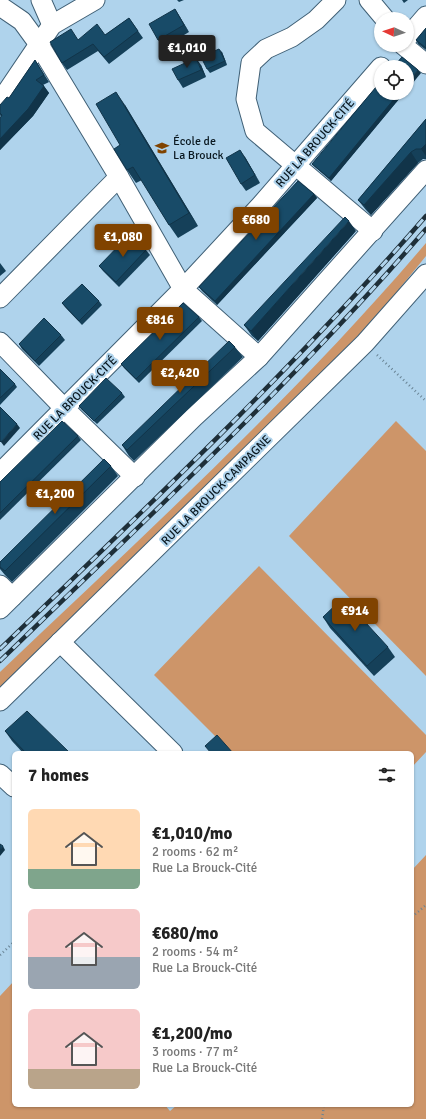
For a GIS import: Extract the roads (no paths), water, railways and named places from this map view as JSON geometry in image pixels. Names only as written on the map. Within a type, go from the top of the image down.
[{"type":"street","points":[[41,0],[52,25]]},
{"type":"street","points":[[0,102],[38,43],[52,25],[94,0]]},
{"type":"street","points":[[336,0],[316,20],[292,37],[266,49],[251,63],[246,99],[255,131],[297,164],[373,231]]},
{"type":"street","points":[[368,0],[379,12]]},
{"type":"street","points":[[0,6],[22,21],[38,43],[119,177],[183,289],[259,357]]},
{"type":"street","points":[[414,30],[426,16]]},
{"type":"street","name":"RUE LA BROUCK-CITÉ","points":[[388,60],[395,52]]},
{"type":"street","points":[[411,52],[426,64]]},
{"type":"street","name":"RUE LA BROUCK-CITÉ","points":[[0,473],[183,289],[261,205],[374,75]]},
{"type":"street","points":[[4,597],[135,477],[194,417],[259,357],[426,170]]},
{"type":"street","points":[[0,298],[119,177]]},
{"type":"street","name":"RUE LA BROUCK-CAMPAGNE","points":[[0,700],[365,343],[426,274]]},
{"type":"street","points":[[0,342],[64,409],[135,477]]},
{"type":"street","points":[[60,642],[171,751]]},
{"type":"street","points":[[0,774],[12,785]]},
{"type":"railway","points":[[0,649],[218,437],[324,328],[426,216]]},
{"type":"railway","points":[[0,661],[218,450],[376,286],[426,229]]},
{"type":"place","name":"École de La Brouck","points":[[162,148]]}]
